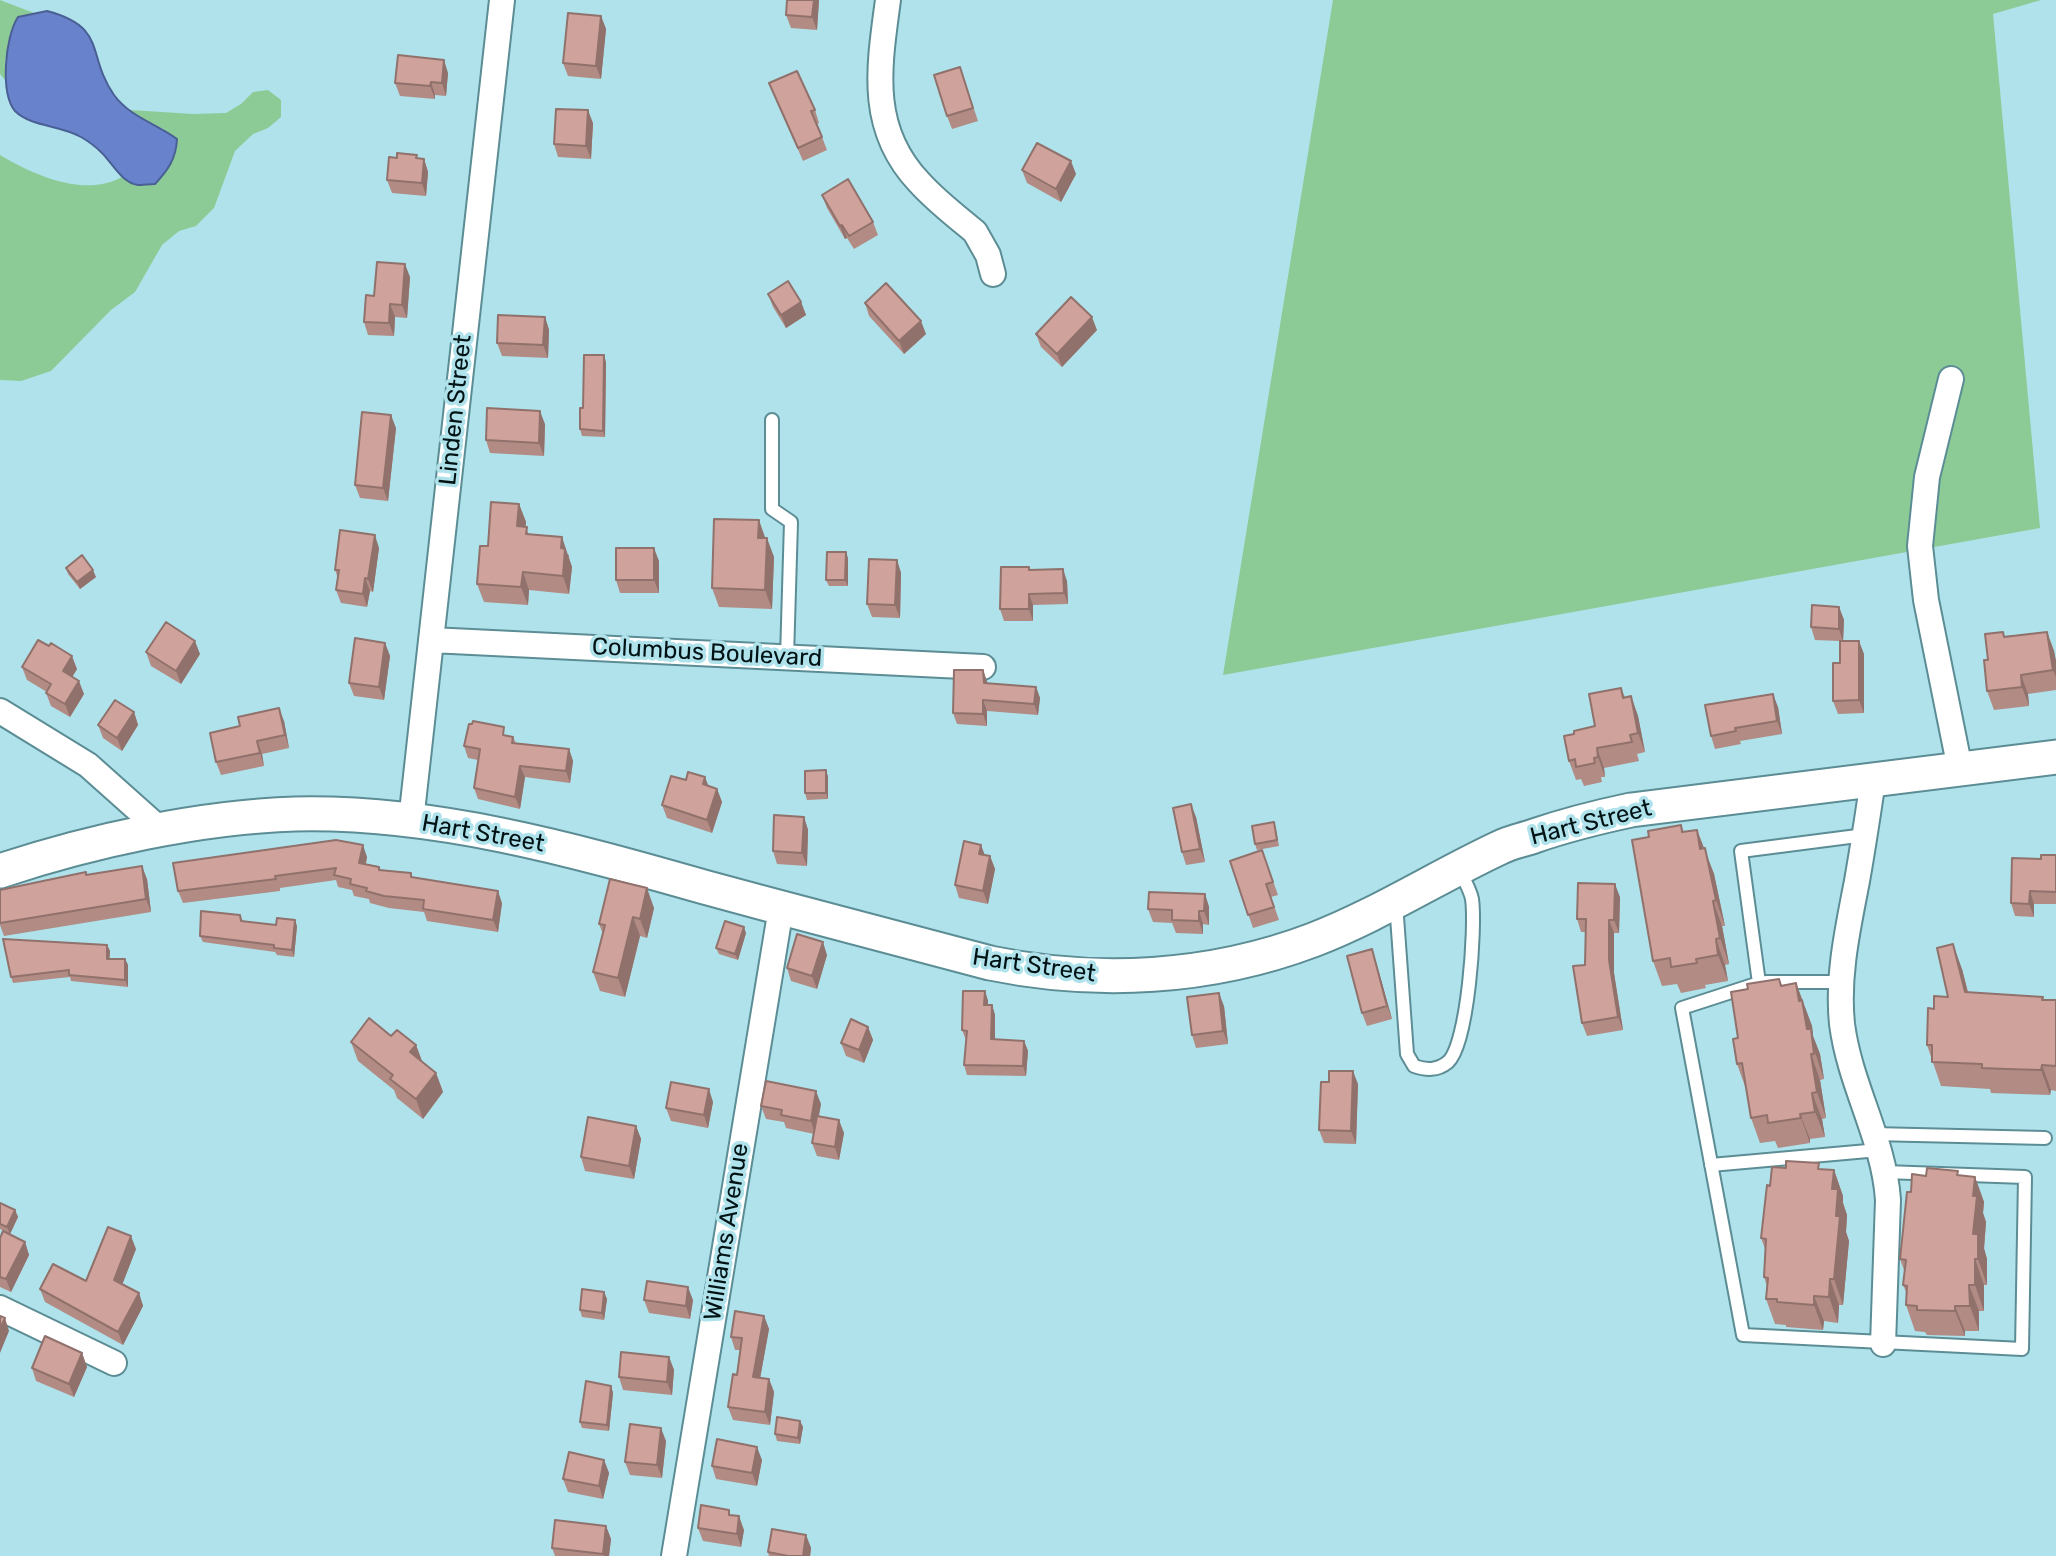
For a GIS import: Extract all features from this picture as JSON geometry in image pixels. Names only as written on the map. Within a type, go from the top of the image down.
[{"type":"main road","name":"Hart Street","points":[[0,871],[72,849],[219,821],[293,814],[372,817],[488,832],[556,847],[989,963],[1055,974],[1117,977],[1189,971],[1284,949],[1347,925],[1501,846],[1587,819],[1631,810],[2056,757]]},
{"type":"street","name":"Linden Street","points":[[411,821],[502,0]]},
{"type":"street","points":[[888,0],[880,88],[884,122],[890,139],[916,180],[975,232],[988,255],[993,274]]},
{"type":"street","points":[[1951,379],[1927,477],[1920,545],[1926,600],[1960,769]]},
{"type":"street","name":"Columbus Boulevard","points":[[431,640],[983,667]]},
{"type":"street","points":[[0,711],[88,765],[162,831]]},
{"type":"street","points":[[1873,780],[1846,934],[1841,982],[1842,1023],[1846,1047],[1879,1152],[1888,1200],[1883,1344]]},
{"type":"street","name":"Williams Avenue","points":[[674,1556],[781,908]]},
{"type":"street","points":[[0,1308],[114,1363]]},
{"type":"lane","points":[[772,420],[772,509],[791,522],[787,657]]},
{"type":"lane","points":[[1759,982],[1741,851],[1865,835]]},
{"type":"lane","points":[[1396,900],[1407,1054],[1414,1066],[1426,1070],[1439,1068],[1451,1060],[1459,1041],[1470,968],[1472,896],[1458,869]]},
{"type":"lane","points":[[1841,982],[1759,982],[1682,1008],[1743,1335],[2022,1349],[2025,1177],[1879,1152]]},
{"type":"lane","points":[[1711,1166],[2045,1138]]},
{"type":"green space","points":[[0,0],[34,13],[18,17],[5,61],[5,80],[0,74]]},
{"type":"green space","points":[[1333,0],[2041,0],[1993,14],[2040,528],[1223,675]]},
{"type":"green space","points":[[268,90],[281,100],[281,117],[268,128],[253,134],[235,151],[214,208],[196,226],[179,231],[162,245],[135,292],[111,310],[51,371],[21,381],[0,380],[0,155],[28,170],[76,185],[107,183],[122,177],[137,185],[164,129],[146,122],[130,110],[226,113],[241,104],[253,92]]},
{"type":"water","points":[[47,11],[79,25],[88,34],[106,81],[120,103],[177,139],[170,164],[155,184],[132,184],[122,177],[100,151],[84,139],[29,120],[15,111],[10,103],[6,65],[14,26],[18,17]]},
{"type":"building","points":[[787,0],[814,0],[812,17],[786,15]]},
{"type":"building","points":[[568,13],[601,16],[596,66],[563,63]]},
{"type":"building","points":[[398,55],[444,60],[442,83],[431,82],[430,86],[395,83]]},
{"type":"building","points":[[960,67],[973,108],[947,116],[934,75]]},
{"type":"building","points":[[797,71],[815,110],[811,111],[822,137],[798,148],[769,83]]},
{"type":"building","points":[[556,109],[588,110],[586,146],[554,144]]},
{"type":"building","points":[[1037,143],[1071,161],[1056,189],[1022,170]]},
{"type":"building","points":[[397,153],[417,155],[416,158],[424,159],[422,183],[387,180],[389,157],[397,158]]},
{"type":"building","points":[[848,179],[873,222],[849,236],[822,195]]},
{"type":"building","points":[[377,262],[405,264],[402,305],[390,304],[389,323],[364,322],[366,295],[374,296]]},
{"type":"building","points":[[788,281],[801,302],[781,315],[768,294]]},
{"type":"building","points":[[886,283],[921,321],[899,341],[865,303]]},
{"type":"building","points":[[1071,297],[1092,317],[1057,354],[1036,334]]},
{"type":"building","points":[[498,315],[545,317],[543,345],[497,343]]},
{"type":"building","points":[[584,355],[604,355],[603,431],[580,429]]},
{"type":"building","points":[[487,408],[540,411],[539,443],[486,440]]},
{"type":"building","points":[[362,412],[391,415],[383,488],[355,485]]},
{"type":"building","points":[[491,502],[519,504],[517,526],[527,527],[526,534],[562,537],[561,548],[565,549],[563,576],[523,572],[521,587],[477,584],[480,546],[488,546]]},
{"type":"building","points":[[714,519],[759,520],[758,538],[767,538],[765,590],[712,588]]},
{"type":"building","points":[[340,530],[375,535],[363,594],[336,590],[339,570],[335,570]]},
{"type":"building","points":[[616,548],[654,548],[654,580],[616,580]]},
{"type":"building","points":[[827,552],[846,552],[845,580],[826,580]]},
{"type":"building","points":[[82,555],[93,570],[77,582],[66,568]]},
{"type":"building","points":[[869,559],[897,560],[895,605],[867,604]]},
{"type":"building","points":[[1001,567],[1063,569],[1064,593],[1029,594],[1029,609],[1000,609]]},
{"type":"building","points":[[1812,605],[1839,607],[1839,629],[1811,627]]},
{"type":"building","points":[[166,622],[195,641],[176,671],[146,652]]},
{"type":"building","points":[[2003,632],[2004,637],[2047,632],[2053,670],[2021,675],[2022,687],[1987,691],[1985,634]]},
{"type":"building","points":[[355,638],[385,643],[379,687],[349,683]]},
{"type":"building","points":[[38,640],[49,646],[51,643],[72,656],[63,671],[79,681],[65,704],[46,693],[51,684],[22,667]]},
{"type":"building","points":[[1840,641],[1859,641],[1859,700],[1833,701],[1833,663],[1840,663]]},
{"type":"building","points":[[954,670],[983,670],[984,683],[1036,687],[1034,704],[983,700],[983,714],[953,713]]},
{"type":"building","points":[[1621,688],[1623,698],[1631,696],[1638,733],[1630,735],[1632,742],[1597,748],[1598,757],[1594,758],[1595,763],[1576,767],[1575,759],[1569,761],[1564,736],[1595,726],[1589,694]]},
{"type":"building","points":[[1773,694],[1777,721],[1735,728],[1736,731],[1711,736],[1705,705]]},
{"type":"building","points":[[115,700],[134,712],[117,738],[98,725]]},
{"type":"building","points":[[279,708],[285,735],[257,741],[260,753],[216,762],[210,733],[240,726],[238,717]]},
{"type":"building","points":[[473,721],[504,727],[503,735],[513,737],[512,743],[569,749],[566,771],[520,766],[515,797],[474,788],[480,749],[464,746],[469,724]]},
{"type":"building","points":[[826,770],[826,793],[805,793],[805,771]]},
{"type":"building","points":[[688,772],[705,777],[703,784],[717,789],[707,820],[662,805],[671,776],[686,780]]},
{"type":"building","points":[[1191,804],[1200,849],[1182,852],[1173,808]]},
{"type":"building","points":[[774,815],[804,817],[802,853],[773,851]]},
{"type":"building","points":[[1274,822],[1277,840],[1255,844],[1252,826]]},
{"type":"building","points":[[1681,825],[1682,832],[1697,830],[1700,849],[1705,848],[1716,900],[1713,901],[1720,938],[1716,939],[1718,955],[1696,959],[1697,963],[1671,967],[1670,958],[1653,961],[1632,840],[1649,837],[1648,831]]},
{"type":"building","points":[[336,840],[363,845],[359,863],[379,867],[379,870],[411,873],[411,877],[498,891],[493,920],[423,909],[424,900],[384,896],[366,891],[367,888],[350,884],[351,879],[334,875],[336,868],[275,876],[276,879],[178,891],[173,863]]},
{"type":"building","points":[[964,841],[981,845],[979,854],[990,856],[983,891],[955,885]]},
{"type":"building","points":[[1262,850],[1273,882],[1266,884],[1274,907],[1248,915],[1230,861]]},
{"type":"building","points":[[2041,855],[2056,855],[2056,892],[2030,891],[2029,904],[2011,903],[2012,858],[2041,859]]},
{"type":"building","points":[[142,866],[146,899],[0,923],[0,890],[86,872],[86,875]]},
{"type":"building","points":[[610,879],[647,888],[640,919],[633,917],[618,978],[593,972],[605,925],[599,924]]},
{"type":"building","points":[[1578,883],[1615,884],[1614,920],[1609,920],[1609,960],[1618,1017],[1582,1023],[1573,966],[1585,965],[1586,919],[1577,919]]},
{"type":"building","points":[[1149,892],[1205,894],[1204,911],[1199,911],[1199,921],[1172,920],[1172,910],[1148,909]]},
{"type":"building","points":[[201,911],[240,915],[241,921],[276,925],[277,918],[295,920],[292,950],[274,948],[274,945],[200,936]]},
{"type":"building","points":[[725,921],[744,927],[735,954],[716,948]]},
{"type":"building","points":[[797,934],[823,942],[812,976],[787,968]]},
{"type":"building","points":[[3,939],[107,945],[107,959],[125,959],[125,980],[69,975],[69,970],[11,977]]},
{"type":"building","points":[[1953,944],[1965,992],[2056,1000],[2056,1066],[2042,1065],[2041,1070],[2007,1069],[1982,1068],[1982,1064],[1932,1062],[1932,1045],[1927,1045],[1928,1008],[1934,1009],[1934,996],[1948,997],[1937,948]]},
{"type":"building","points":[[1372,949],[1387,1006],[1362,1013],[1347,956]]},
{"type":"building","points":[[1779,979],[1781,986],[1796,983],[1799,1001],[1802,1000],[1807,1029],[1811,1029],[1814,1054],[1811,1054],[1817,1092],[1812,1093],[1815,1112],[1800,1114],[1801,1118],[1768,1123],[1767,1115],[1751,1118],[1742,1063],[1737,1064],[1733,1039],[1738,1038],[1731,992],[1748,989],[1747,984]]},
{"type":"building","points":[[963,991],[985,991],[984,1005],[992,1005],[991,1039],[1024,1041],[1023,1066],[964,1065],[967,1031],[962,1030]]},
{"type":"building","points":[[1219,993],[1223,1031],[1192,1035],[1187,997]]},
{"type":"building","points":[[369,1018],[391,1036],[397,1030],[416,1045],[410,1052],[436,1073],[416,1099],[390,1079],[393,1075],[351,1042]]},
{"type":"building","points":[[851,1019],[868,1027],[859,1050],[841,1043]]},
{"type":"building","points":[[1329,1071],[1353,1071],[1351,1131],[1319,1130],[1321,1082],[1329,1082]]},
{"type":"building","points":[[766,1081],[816,1091],[811,1121],[781,1115],[782,1110],[761,1106]]},
{"type":"building","points":[[671,1082],[709,1089],[704,1115],[666,1108]]},
{"type":"building","points":[[817,1116],[839,1120],[835,1147],[812,1143]]},
{"type":"building","points":[[588,1117],[636,1126],[629,1166],[581,1157]]},
{"type":"building","points":[[1786,1161],[1819,1163],[1818,1169],[1834,1170],[1832,1189],[1838,1189],[1836,1216],[1840,1216],[1834,1279],[1830,1279],[1829,1297],[1814,1296],[1814,1305],[1766,1299],[1766,1239],[1761,1238],[1767,1185],[1770,1186],[1772,1167],[1786,1168]]},
{"type":"building","points":[[1927,1168],[1958,1171],[1957,1175],[1975,1177],[1973,1196],[1977,1196],[1973,1234],[1978,1234],[1978,1259],[1975,1259],[1975,1285],[1969,1285],[1970,1306],[1955,1306],[1955,1311],[1917,1310],[1917,1306],[1906,1305],[1907,1286],[1903,1285],[1906,1260],[1900,1259],[1907,1192],[1911,1192],[1912,1174],[1926,1176]]},
{"type":"building","points":[[0,1203],[15,1210],[7,1227],[0,1224]]},
{"type":"building","points":[[108,1227],[131,1236],[114,1280],[139,1293],[118,1332],[40,1289],[53,1264],[86,1281]]},
{"type":"building","points":[[3,1231],[25,1242],[6,1279],[0,1277],[0,1238]]},
{"type":"building","points":[[647,1281],[688,1287],[686,1306],[644,1300]]},
{"type":"building","points":[[582,1289],[604,1292],[602,1313],[580,1310]]},
{"type":"building","points":[[735,1311],[764,1316],[753,1377],[769,1379],[765,1412],[728,1407],[733,1374],[737,1375],[742,1338],[731,1337]]},
{"type":"building","points":[[0,1316],[5,1318],[0,1329]]},
{"type":"building","points":[[45,1336],[82,1353],[69,1384],[32,1368]]},
{"type":"building","points":[[621,1352],[669,1357],[667,1382],[619,1377]]},
{"type":"building","points":[[586,1381],[611,1386],[607,1425],[580,1422]]},
{"type":"building","points":[[777,1417],[800,1421],[798,1438],[775,1434]]},
{"type":"building","points":[[630,1424],[661,1428],[657,1465],[625,1462]]},
{"type":"building","points":[[717,1439],[757,1447],[752,1473],[712,1466]]},
{"type":"building","points":[[569,1452],[604,1460],[599,1486],[563,1479]]},
{"type":"building","points":[[701,1505],[729,1510],[729,1515],[739,1516],[737,1534],[698,1528]]},
{"type":"building","points":[[555,1520],[606,1526],[603,1554],[552,1548]]},
{"type":"building","points":[[772,1529],[806,1535],[803,1556],[768,1552]]}]
